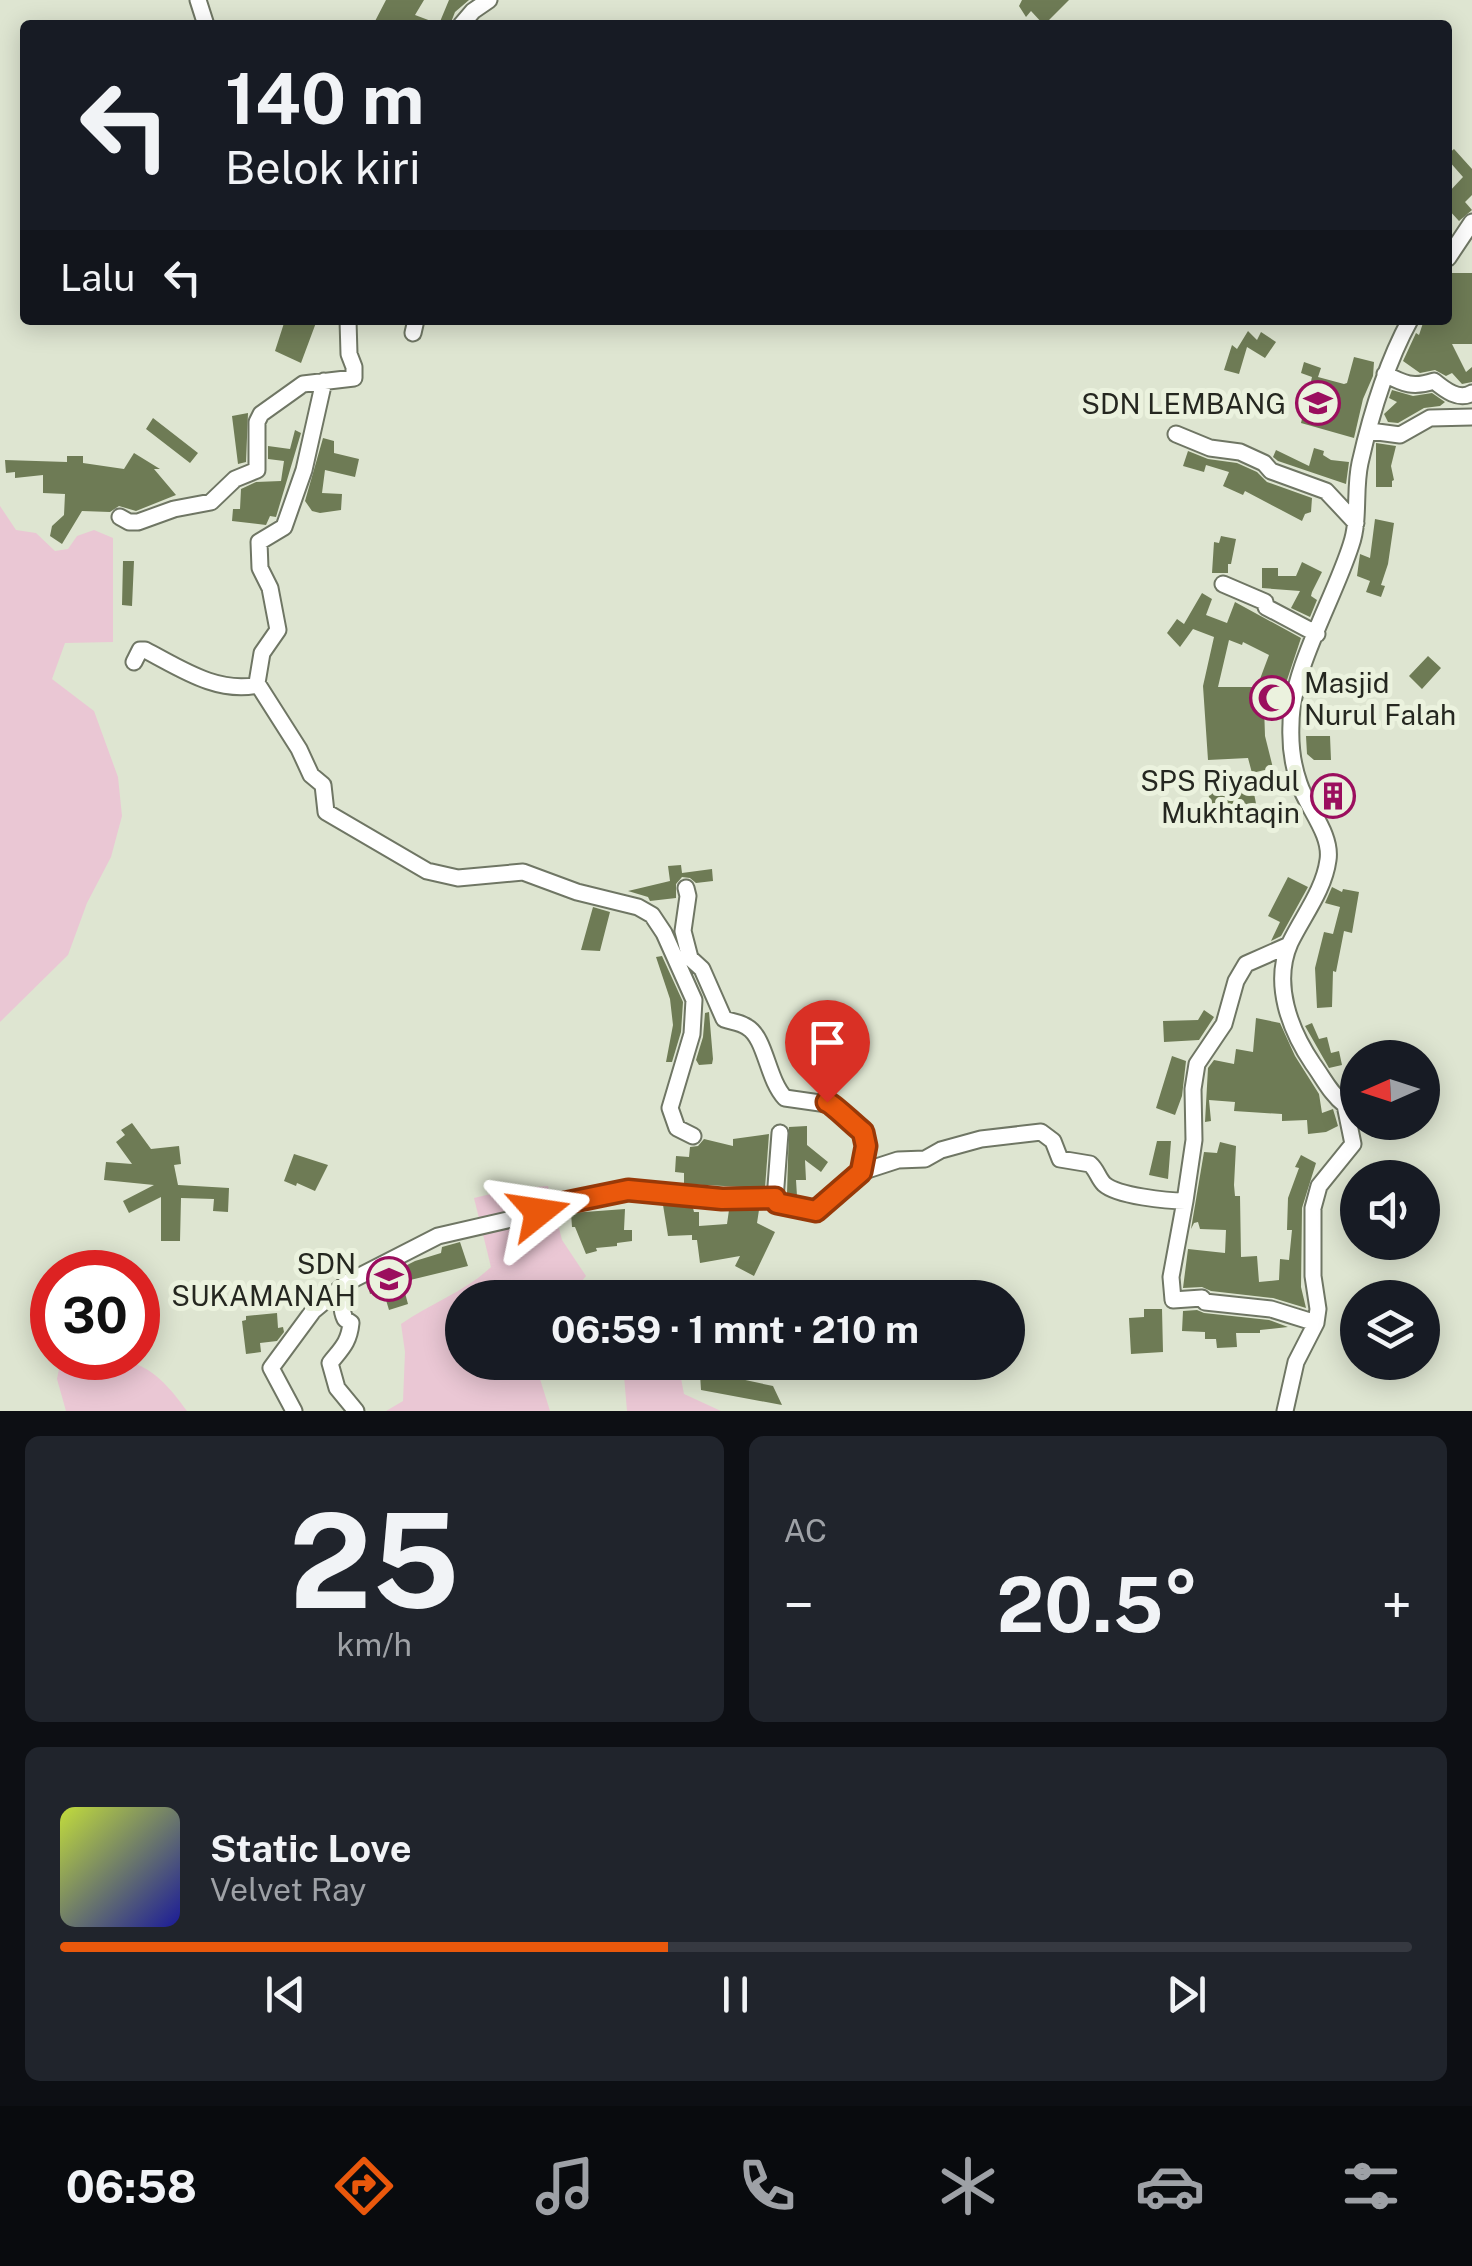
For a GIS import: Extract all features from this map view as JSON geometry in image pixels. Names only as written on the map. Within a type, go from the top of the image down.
[{"type":"street","points":[[465,20],[472,10],[489,0]]},
{"type":"street","points":[[1452,251],[1472,222]]},
{"type":"street","points":[[120,517],[138,522],[174,509],[211,502],[235,479],[258,468],[257,422],[261,414],[304,384],[352,380],[356,376],[349,354],[348,325]]},
{"type":"street","points":[[1285,1411],[1296,1362],[1316,1323],[1318,1310],[1312,1276],[1312,1208],[1319,1186],[1353,1144],[1345,1105],[1332,1094],[1298,1043],[1284,1002],[1289,945],[1317,892],[1329,859],[1328,846],[1300,787],[1291,755],[1294,694],[1351,546],[1360,465],[1386,374],[1408,325]]},
{"type":"street","points":[[1386,374],[1404,385],[1421,386],[1434,381],[1457,397],[1472,394]]},
{"type":"street","points":[[324,381],[304,470],[284,527],[259,542],[260,568],[270,590],[278,630],[261,657],[258,685],[311,775],[323,784],[326,812],[394,854],[427,871],[458,878],[523,872],[576,892],[638,907],[652,915],[694,1000],[692,1034],[670,1108],[677,1128],[693,1136]]},
{"type":"street","points":[[1370,431],[1400,435],[1430,418],[1472,416]]},
{"type":"street","points":[[1176,434],[1210,448],[1240,452],[1271,471],[1322,490],[1356,523]]},
{"type":"street","points":[[1223,584],[1267,602],[1266,607],[1317,634]]},
{"type":"street","points":[[134,662],[140,650],[145,650],[204,680],[238,688],[258,685]]},
{"type":"street","points":[[686,888],[682,931],[690,958],[702,969],[724,1019],[756,1033],[768,1070],[785,1098],[834,1105],[841,1116],[863,1132],[866,1146],[861,1172]]},
{"type":"street","points":[[1289,945],[1246,964],[1236,982],[1224,1024],[1197,1064],[1193,1089],[1194,1140],[1171,1277],[1172,1300],[1202,1298],[1214,1303],[1271,1309],[1316,1323]]},
{"type":"street","points":[[780,1133],[777,1203],[816,1211],[861,1172],[898,1160],[925,1160],[941,1150],[981,1139],[1040,1132],[1053,1141],[1060,1158],[1092,1165],[1110,1188],[1145,1200],[1186,1201]]},
{"type":"street","points":[[294,1411],[271,1368],[313,1311],[348,1282],[438,1236],[609,1193],[775,1198]]},
{"type":"street","points":[[348,1282],[341,1306],[345,1320],[351,1323],[350,1334],[343,1352],[330,1363],[337,1388],[356,1411]]},
{"type":"shaded area","points":[[0,506],[16,530],[36,533],[55,551],[68,549],[77,536],[94,530],[113,538],[113,642],[65,643],[52,679],[94,711],[118,777],[122,816],[111,857],[87,903],[68,955],[0,1022]]},
{"type":"shaded area","points":[[548,1186],[562,1240],[586,1276],[583,1280],[474,1280],[491,1267],[474,1198]]},
{"type":"shaded area","points":[[445,1298],[445,1380],[540,1380],[550,1411],[386,1411],[403,1401],[405,1352],[401,1324]]},
{"type":"shaded area","points":[[160,1379],[187,1411],[66,1411],[57,1380]]},
{"type":"shaded area","points":[[624,1380],[681,1380],[684,1394],[721,1411],[627,1411]]},
{"type":"building","points":[[386,0],[424,0],[415,15],[428,20],[376,20]]},
{"type":"building","points":[[449,0],[469,0],[452,20],[441,20]]},
{"type":"building","points":[[1022,0],[1069,0],[1049,20],[1039,20],[1031,11],[1026,17],[1019,6]]},
{"type":"building","points":[[1452,151],[1472,169],[1472,195],[1465,202],[1472,210],[1459,221],[1452,213],[1452,189],[1463,177],[1452,165]]},
{"type":"building","points":[[1452,273],[1472,273],[1472,344],[1452,344],[1466,372],[1472,367],[1472,382],[1462,384],[1452,373],[1446,376],[1435,370],[1420,373],[1403,361],[1416,333],[1419,335],[1422,325],[1452,325]]},
{"type":"building","points":[[283,325],[315,325],[301,363],[275,351]]},
{"type":"building","points":[[1248,331],[1257,340],[1261,332],[1276,342],[1265,358],[1247,347],[1239,374],[1224,370],[1232,345],[1237,349]]},
{"type":"building","points":[[1354,357],[1374,362],[1354,438],[1301,423],[1312,377],[1301,373],[1304,362],[1321,368],[1318,377],[1344,384]]},
{"type":"building","points":[[1392,390],[1413,396],[1432,393],[1445,402],[1424,408],[1398,423],[1388,422],[1384,414],[1397,402],[1389,398]]},
{"type":"building","points":[[248,413],[246,462],[238,464],[232,416]]},
{"type":"building","points":[[153,418],[198,453],[190,463],[146,429]]},
{"type":"building","points":[[295,430],[301,433],[276,517],[270,516],[266,525],[232,521],[233,509],[240,509],[241,489],[256,482],[281,481],[284,461],[268,459],[268,446],[290,449]]},
{"type":"building","points":[[323,438],[334,441],[334,453],[359,459],[355,477],[325,470],[322,493],[342,494],[341,510],[320,513],[312,511],[305,501]]},
{"type":"building","points":[[1376,443],[1396,446],[1391,466],[1392,487],[1376,487]]},
{"type":"building","points":[[1314,448],[1324,451],[1323,455],[1331,460],[1349,462],[1346,484],[1273,457],[1276,450],[1309,466]]},
{"type":"building","points":[[1188,451],[1208,459],[1237,463],[1257,472],[1267,482],[1312,498],[1311,512],[1302,521],[1245,491],[1243,495],[1223,486],[1229,472],[1206,465],[1204,472],[1183,466]]},
{"type":"building","points":[[134,453],[160,469],[154,469],[176,495],[136,511],[119,506],[110,512],[82,511],[62,544],[50,536],[52,526],[64,515],[65,494],[43,493],[43,475],[15,478],[15,472],[6,473],[5,460],[67,462],[67,456],[83,456],[83,463],[124,469]]},
{"type":"building","points":[[1375,519],[1394,523],[1381,597],[1366,592],[1370,581],[1357,576],[1360,554],[1370,558]]},
{"type":"building","points":[[1221,536],[1236,539],[1231,564],[1228,573],[1212,573],[1214,542],[1219,543]]},
{"type":"building","points":[[123,561],[134,561],[132,606],[122,605]]},
{"type":"building","points":[[1302,562],[1322,572],[1312,592],[1317,600],[1310,617],[1291,608],[1300,591],[1262,588],[1262,568],[1278,568],[1278,576],[1296,576]]},
{"type":"building","points":[[1202,593],[1212,599],[1206,615],[1227,623],[1235,602],[1301,638],[1277,710],[1264,706],[1265,736],[1273,768],[1252,773],[1248,758],[1208,760],[1203,686],[1214,637],[1193,629],[1180,647],[1167,633],[1177,619],[1184,624]],"holes":[[[1229,640],[1242,645],[1243,642],[1269,655],[1257,687],[1218,687]]]},
{"type":"building","points":[[1428,656],[1441,668],[1422,689],[1409,676]]},
{"type":"building","points":[[1306,736],[1330,736],[1331,760],[1314,760],[1307,754]]},
{"type":"building","points":[[1222,788],[1222,794],[1253,788],[1258,814],[1237,819],[1235,813],[1211,816],[1208,789]]},
{"type":"building","points":[[681,865],[682,873],[712,869],[713,881],[696,883],[682,877],[676,884],[676,898],[650,901],[628,891],[670,881],[668,866]]},
{"type":"building","points":[[1288,877],[1308,887],[1281,936],[1271,941],[1280,922],[1268,916]]},
{"type":"building","points":[[1332,887],[1342,892],[1359,892],[1352,933],[1344,931],[1336,972],[1333,971],[1332,1007],[1317,1008],[1315,968],[1324,932],[1333,934],[1340,907],[1325,903]]},
{"type":"building","points":[[593,907],[610,912],[600,951],[581,950]]},
{"type":"building","points":[[662,956],[683,1002],[681,1032],[672,1062],[666,1062],[673,1025],[670,999],[656,957]]},
{"type":"building","points":[[1204,1010],[1214,1017],[1199,1040],[1164,1042],[1163,1021],[1198,1020]]},
{"type":"building","points":[[709,1012],[713,1059],[712,1064],[699,1065],[696,1060],[705,1013]]},
{"type":"building","points":[[1256,1018],[1280,1023],[1319,1094],[1322,1113],[1333,1109],[1338,1126],[1308,1134],[1307,1120],[1282,1121],[1282,1114],[1234,1111],[1235,1102],[1209,1100],[1211,1121],[1205,1122],[1208,1068],[1214,1060],[1234,1064],[1236,1049],[1253,1052]]},
{"type":"building","points":[[1312,1023],[1319,1039],[1327,1037],[1331,1053],[1339,1051],[1340,1065],[1329,1068],[1305,1026]]},
{"type":"building","points":[[1172,1056],[1186,1061],[1182,1096],[1175,1115],[1156,1108]]},
{"type":"building","points":[[132,1123],[151,1149],[179,1146],[181,1164],[174,1165],[178,1185],[229,1188],[228,1212],[213,1211],[214,1199],[181,1198],[180,1241],[161,1241],[161,1197],[129,1213],[123,1201],[154,1185],[104,1180],[106,1162],[132,1164],[116,1142],[125,1135],[121,1130]]},
{"type":"building","points":[[807,1126],[807,1145],[828,1162],[821,1172],[805,1160],[806,1180],[796,1180],[797,1196],[787,1194],[789,1127]]},
{"type":"building","points":[[769,1134],[765,1188],[684,1184],[684,1173],[675,1172],[676,1156],[689,1157],[690,1147],[698,1146],[704,1139],[733,1146],[733,1139]]},
{"type":"building","points":[[1157,1141],[1171,1141],[1168,1179],[1149,1175]]},
{"type":"building","points":[[1220,1142],[1236,1146],[1234,1185],[1235,1196],[1240,1196],[1241,1257],[1257,1256],[1259,1282],[1279,1280],[1280,1259],[1289,1260],[1292,1230],[1287,1230],[1288,1198],[1299,1168],[1295,1167],[1301,1155],[1316,1163],[1302,1208],[1301,1287],[1306,1308],[1273,1298],[1202,1287],[1183,1288],[1188,1249],[1225,1253],[1226,1230],[1200,1229],[1198,1222],[1191,1229],[1204,1152],[1217,1153]]},
{"type":"building","points":[[294,1154],[328,1165],[315,1191],[284,1181]]},
{"type":"building","points":[[663,1205],[693,1208],[699,1212],[699,1226],[727,1224],[729,1210],[759,1210],[757,1223],[775,1232],[754,1276],[735,1266],[740,1256],[700,1263],[697,1240],[692,1240],[692,1235],[668,1236]]},
{"type":"building","points":[[625,1209],[624,1230],[632,1230],[632,1241],[596,1248],[597,1251],[586,1254],[572,1227],[571,1213]]},
{"type":"building","name":"SDN SUKAMANAH","points":[[460,1242],[468,1266],[402,1282],[408,1304],[389,1310],[383,1290],[370,1294],[368,1285],[415,1261],[441,1253],[442,1247]]},
{"type":"building","points":[[1144,1309],[1162,1309],[1163,1352],[1131,1354],[1129,1318],[1144,1317]]},
{"type":"building","points":[[1183,1311],[1269,1320],[1288,1327],[1236,1333],[1237,1347],[1217,1348],[1216,1339],[1205,1339],[1205,1332],[1182,1331]]},
{"type":"building","points":[[277,1313],[278,1328],[283,1327],[284,1332],[277,1341],[260,1343],[261,1352],[246,1354],[242,1321],[246,1316]]},
{"type":"building","points":[[700,1380],[745,1380],[773,1386],[782,1405],[701,1390]]},
{"type":"place","name":"SDN LEMBANG","points":[[1318,403]]},
{"type":"place","name":"Masjid Nurul Falah","points":[[1272,698]]},
{"type":"place","name":"SPS Riyadul Mukhtaqin","points":[[1333,796]]},
{"type":"place","name":"SDN SUKAMANAH","points":[[389,1279]]},
{"type":"route","points":[[539,1212],[550,1206],[628,1190],[697,1198],[775,1198],[777,1203],[816,1211],[861,1172],[866,1152],[863,1132],[827,1102]]}]
